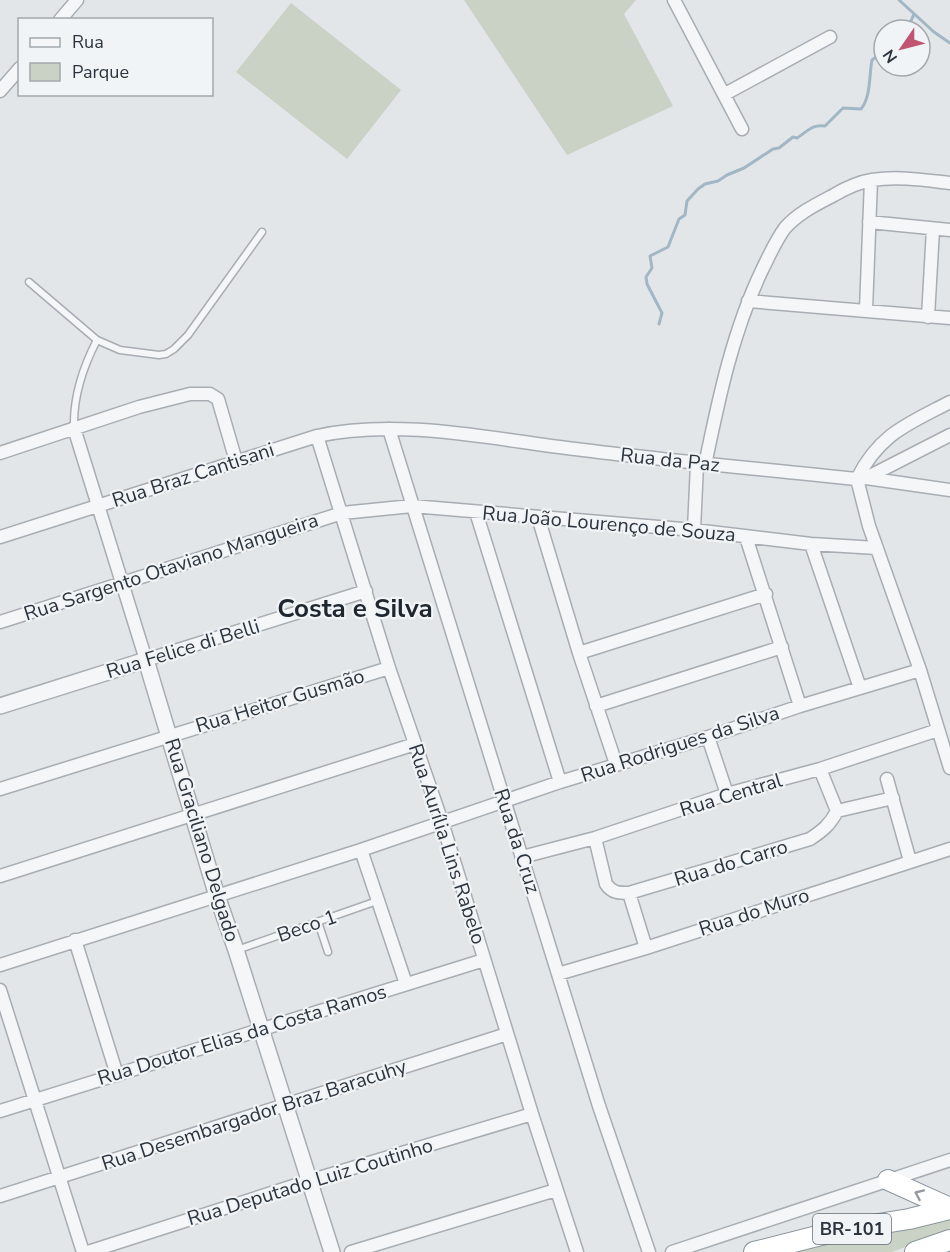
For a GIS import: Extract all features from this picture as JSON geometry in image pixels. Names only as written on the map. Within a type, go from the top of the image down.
[{"type":"highway","points":[[888,1180],[950,1208]]},
{"type":"highway","name":"BR-101","points":[[754,1252],[841,1230],[909,1219],[950,1208]]},
{"type":"highway","name":"BR-101","points":[[915,1252],[950,1240]]},
{"type":"street","points":[[674,0],[742,129]]},
{"type":"street","points":[[61,18],[70,3]]},
{"type":"street","points":[[724,94],[830,37]]},
{"type":"street","points":[[0,91],[18,70]]},
{"type":"street","points":[[694,530],[701,464],[722,387],[748,301],[775,244],[794,219],[852,185],[871,180],[901,178],[950,183]]},
{"type":"street","points":[[866,310],[871,180]]},
{"type":"street","points":[[869,222],[950,230]]},
{"type":"street","points":[[928,316],[933,229]]},
{"type":"street","points":[[748,301],[950,318]]},
{"type":"street","points":[[0,453],[74,428],[190,394],[204,393],[215,395],[220,404],[236,461]]},
{"type":"street","points":[[950,402],[895,431],[881,442],[870,455],[861,478],[876,548],[920,670],[950,768]]},
{"type":"street","name":"Rua Graciliano Delgado","points":[[74,428],[217,896],[332,1252]]},
{"type":"street","name":"Rua da Paz","points":[[389,429],[422,430],[701,464],[861,478],[950,490]]},
{"type":"street","name":"Rua Braz Cantisani","points":[[0,537],[317,436],[340,431],[389,429]]},
{"type":"street","name":"Rua da Cruz","points":[[389,429],[599,1106],[649,1252]]},
{"type":"street","points":[[861,478],[950,435]]},
{"type":"street","name":"Rua Aurília Lins Rabelo","points":[[317,436],[389,668],[442,822],[483,960],[577,1252]]},
{"type":"street","name":"Rua João Lourenço de Souza","points":[[342,513],[412,506],[694,530],[811,544],[876,548]]},
{"type":"street","points":[[476,512],[560,782]]},
{"type":"street","name":"Rua Sargento Otaviano Mangueira","points":[[0,622],[342,513]]},
{"type":"street","points":[[538,517],[579,653],[616,764]]},
{"type":"street","points":[[746,537],[800,706]]},
{"type":"street","points":[[811,544],[860,688]]},
{"type":"street","name":"Rua Felice di Belli","points":[[0,706],[366,591]]},
{"type":"street","points":[[579,653],[766,594]]},
{"type":"street","points":[[596,706],[782,647]]},
{"type":"street","name":"Rua Heitor Gusmão","points":[[0,789],[389,668]]},
{"type":"street","name":"Rua Rodrigues da Silva","points":[[0,965],[361,850],[616,764],[920,670]]},
{"type":"street","name":"Rua Central","points":[[522,857],[595,838],[728,794],[820,769],[938,730]]},
{"type":"street","points":[[708,737],[728,794]]},
{"type":"street","points":[[0,876],[415,744]]},
{"type":"street","points":[[820,769],[837,811],[893,798]]},
{"type":"street","points":[[887,779],[910,861]]},
{"type":"street","name":"Rua do Carro","points":[[629,893],[810,839],[823,831],[837,811]]},
{"type":"street","points":[[595,838],[609,889],[629,893],[646,948]]},
{"type":"street","name":"Rua do Muro","points":[[558,974],[646,948],[950,849]]},
{"type":"street","points":[[361,850],[406,984]]},
{"type":"street","points":[[75,940],[117,1075]]},
{"type":"street","name":"Rua Doutor Elias da Costa Ramos","points":[[0,1111],[483,960]]},
{"type":"street","points":[[0,990],[83,1252]]},
{"type":"street","name":"Rua Desembargador Braz Baracuhy","points":[[0,1196],[285,1107],[507,1034]]},
{"type":"street","name":"Rua Deputado Luiz Coutinho","points":[[88,1252],[309,1181],[532,1114]]},
{"type":"street","points":[[672,1252],[950,1160]]},
{"type":"street","points":[[351,1252],[556,1190]]},
{"type":"lane","points":[[29,282],[97,340],[120,350],[166,354],[188,335],[262,232]]},
{"type":"lane","points":[[74,428],[74,409],[84,365],[97,340]]},
{"type":"lane","name":"Beco 1","points":[[236,950],[377,901]]},
{"type":"lane","points":[[318,922],[328,952]]},
{"type":"green space","points":[[464,0],[636,0],[624,14],[673,106],[567,155]]},
{"type":"green space","points":[[291,3],[401,90],[347,159],[236,72]]},
{"type":"green space","points":[[950,1219],[950,1230],[892,1252],[789,1252]]},
{"type":"waterway","points":[[899,0],[934,32],[950,43]]},
{"type":"waterway","points":[[912,18],[914,14]]},
{"type":"waterway","points":[[659,324],[662,313],[647,284],[646,277],[652,268],[650,256],[668,247],[679,219],[685,215],[687,201],[705,184],[718,181],[744,168],[813,127],[825,126],[843,108],[861,109],[868,92],[872,60]]},
{"type":"district","name":"Costa e Silva","points":[[355,608]]}]
